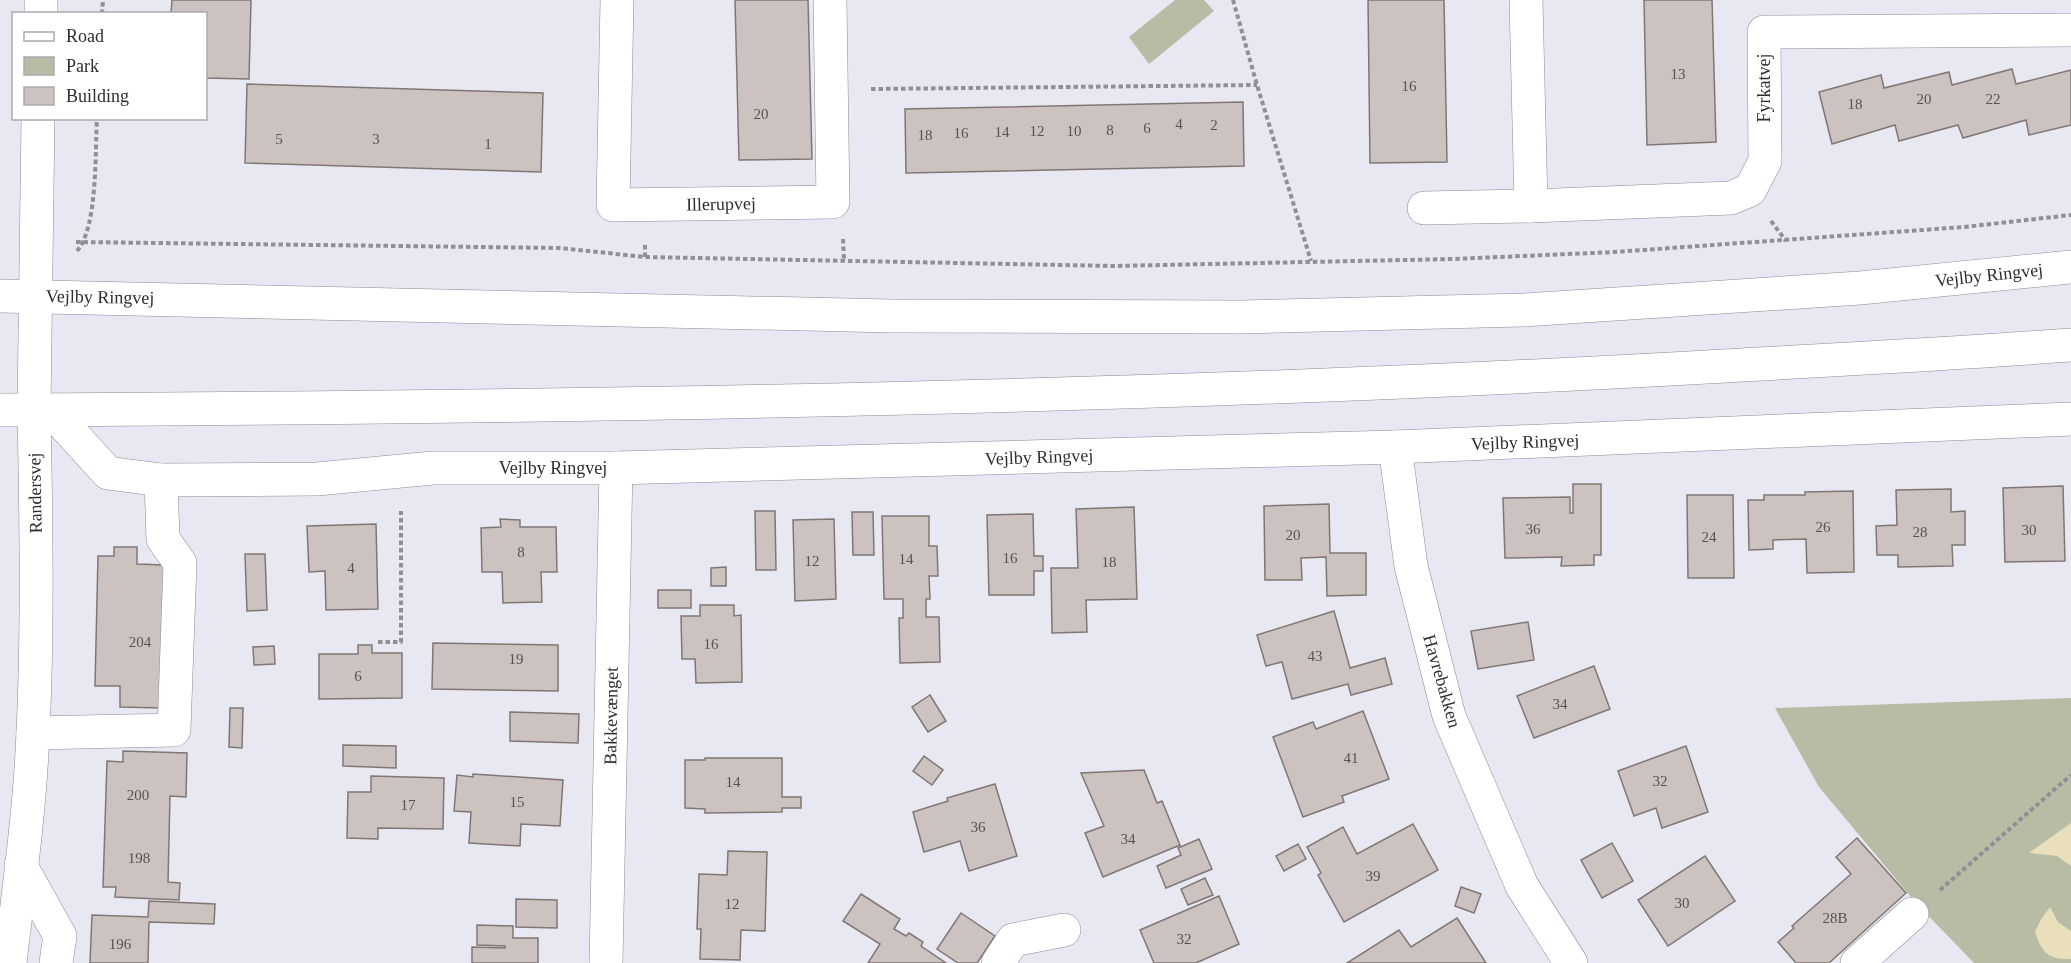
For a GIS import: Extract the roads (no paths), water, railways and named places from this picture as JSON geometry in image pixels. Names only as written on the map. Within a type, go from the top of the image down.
[{"type":"street","name":"Illerupvej","points":[[617,0],[613,205],[833,202],[830,0]]},
{"type":"street","points":[[1526,0],[1531,206]]},
{"type":"street","name":"Fyrkatvej","points":[[1424,208],[1731,198],[1750,190],[1765,161],[1764,32],[2071,30]]},
{"type":"street","name":"Randersvej","points":[[10,963],[33,733],[36,560],[34,409],[39,120]]},
{"type":"street","name":"Vejlby Ringvej","points":[[0,296],[892,316],[1242,317],[1523,310],[1860,288],[2071,267]]},
{"type":"street","name":"Vejlby Ringvej","points":[[0,410],[318,408],[1049,396],[1518,378],[2071,345]]},
{"type":"street","name":"Vejlby Ringvej","points":[[34,409],[55,415],[108,472],[161,480],[317,479],[434,468],[616,468],[1395,447],[2071,419]]},
{"type":"street","name":"Havrebakken","points":[[1395,447],[1411,566],[1449,716],[1522,886],[1571,963]]},
{"type":"street","name":"Bakkevænget","points":[[606,963],[616,468]]},
{"type":"street","points":[[33,733],[174,730],[180,563],[163,539],[161,480]]},
{"type":"street","points":[[21,866],[60,936],[56,963]]},
{"type":"street","points":[[1857,963],[1912,914]]},
{"type":"street","points":[[998,963],[1013,940],[1064,930]]}]
